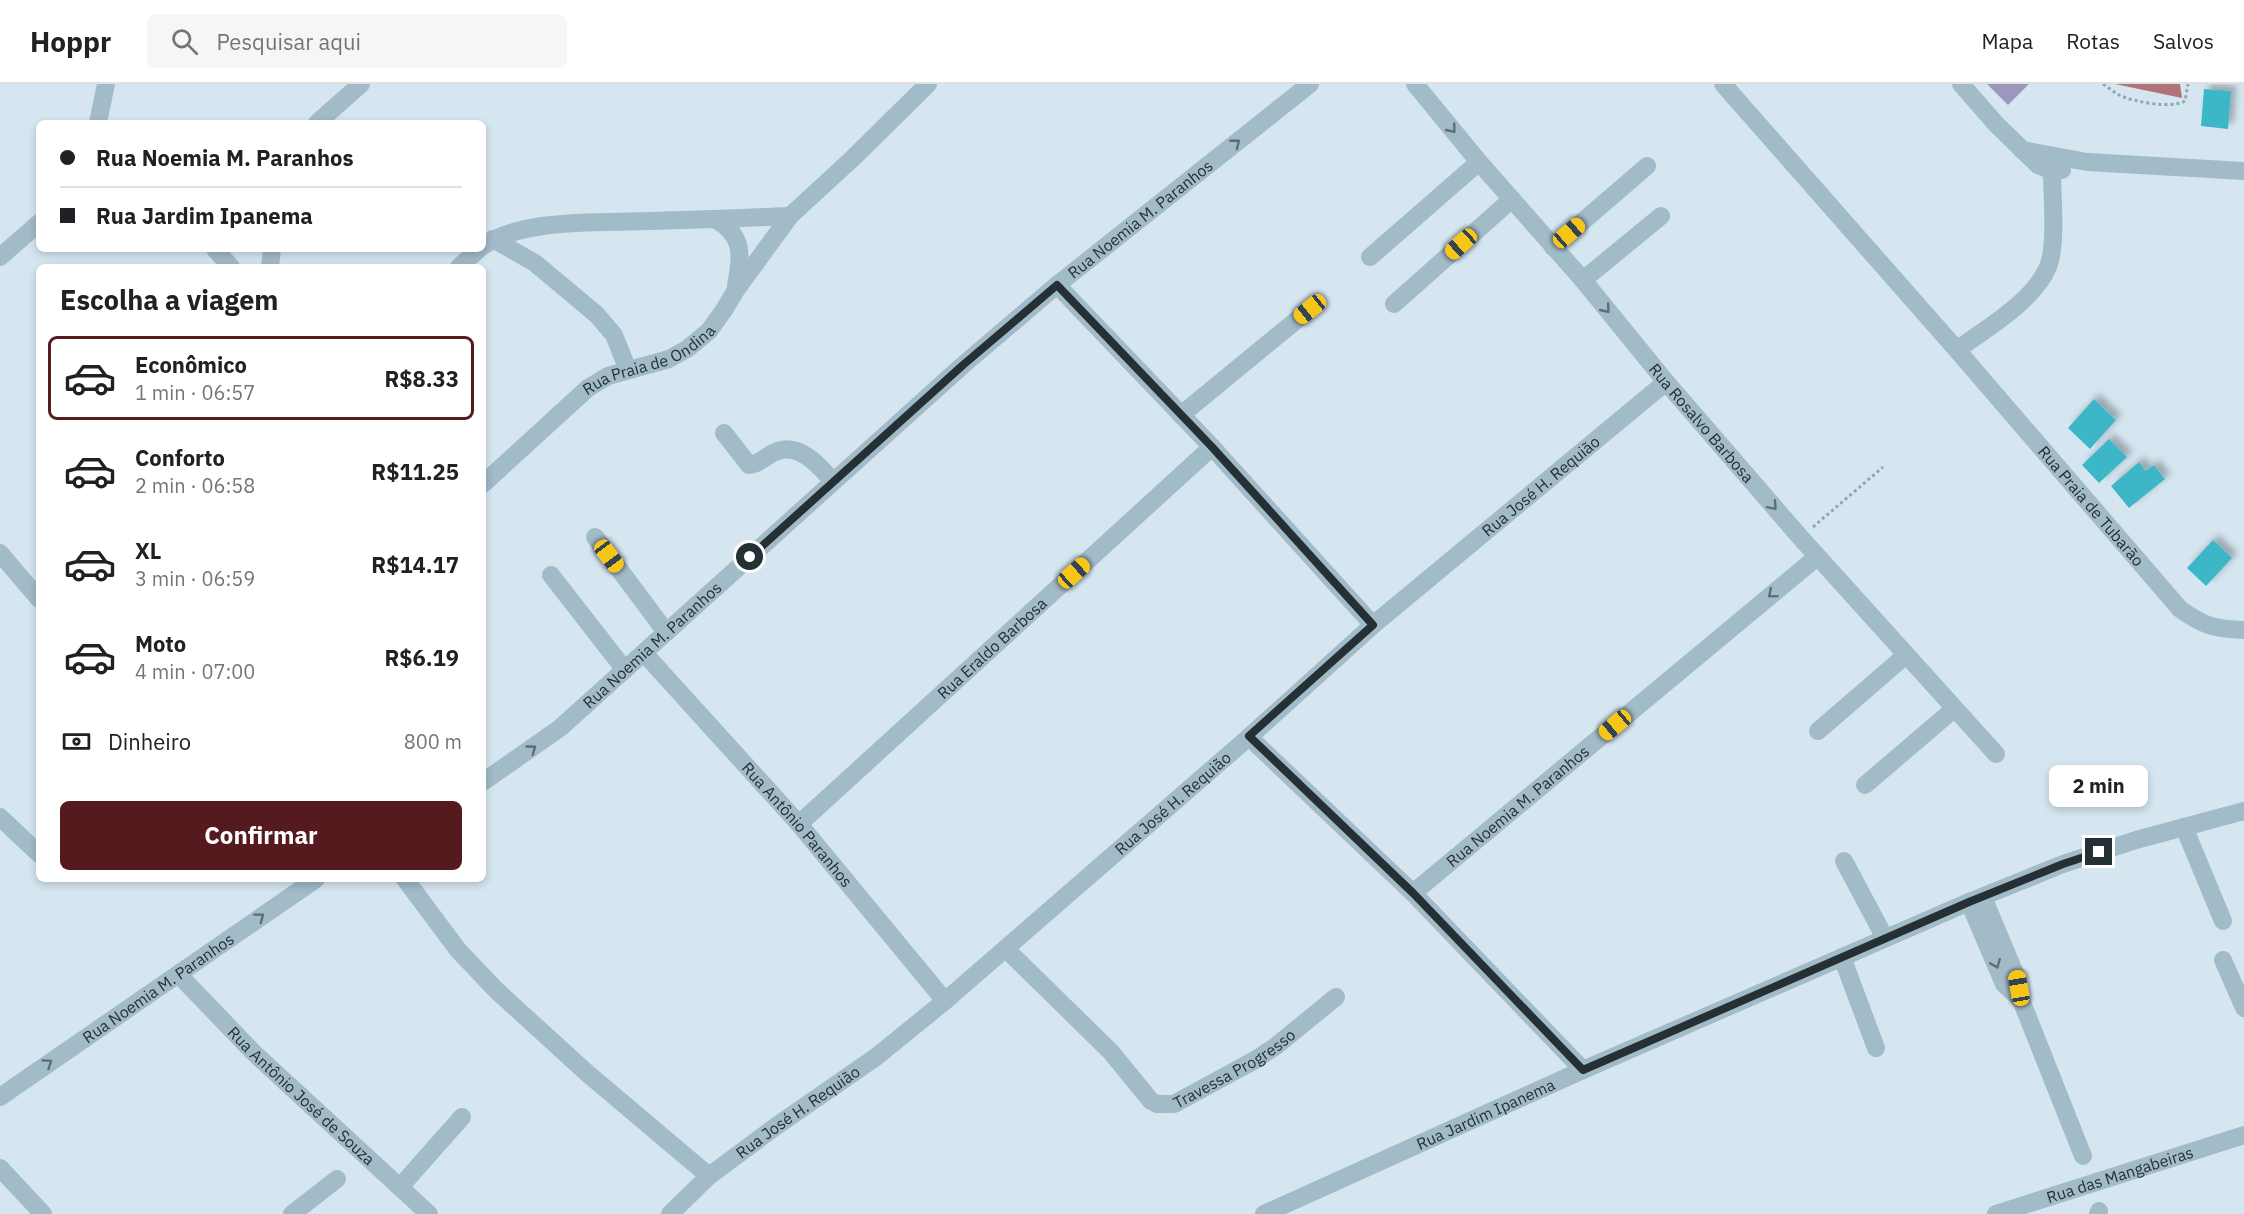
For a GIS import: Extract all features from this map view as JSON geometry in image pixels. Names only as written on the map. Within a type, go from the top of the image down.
[{"type":"street","points":[[99,120],[106,84]]},
{"type":"street","points":[[321,120],[361,84]]},
{"type":"street","name":"Rua Praia de Ondina","points":[[486,481],[588,388],[608,376],[669,359],[687,349],[709,331],[735,290],[790,216],[928,84]]},
{"type":"street","name":"Rua Rosalvo Barbosa","points":[[1415,84],[1817,557],[1996,754]]},
{"type":"street","name":"Rua Praia de Tubarão","points":[[1723,84],[1957,350],[2180,609],[2200,623],[2224,629],[2244,630]]},
{"type":"street","points":[[1961,84],[2038,165],[2052,171],[2087,162]]},
{"type":"street","name":"Rua Noemia M. Paranhos","points":[[486,780],[560,728],[963,365],[1057,285],[1302,86]]},
{"type":"street","points":[[2022,150],[2087,162],[2244,171]]},
{"type":"street","points":[[1370,257],[1479,162]]},
{"type":"street","points":[[1553,247],[1647,166]]},
{"type":"street","points":[[1957,350],[2023,301],[2037,286],[2048,266],[2052,246],[2052,171]]},
{"type":"street","points":[[1394,304],[1512,199]]},
{"type":"street","points":[[486,244],[512,231],[560,225],[790,216]]},
{"type":"street","points":[[1582,280],[1661,216]]},
{"type":"street","points":[[715,219],[727,226],[735,235],[739,247],[741,263],[735,290]]},
{"type":"street","points":[[0,257],[36,226]]},
{"type":"street","points":[[486,244],[535,263],[597,315],[614,335],[628,370]]},
{"type":"street","points":[[218,252],[228,264]]},
{"type":"street","points":[[462,264],[476,252]]},
{"type":"street","points":[[1057,285],[1212,447],[1373,625]]},
{"type":"street","points":[[1181,416],[1310,309]]},
{"type":"street","name":"Rua José H. Requião","points":[[670,1214],[709,1176],[775,1127],[876,1058],[945,1001],[1373,625],[1666,382]]},
{"type":"street","points":[[724,434],[749,465],[756,464],[780,450],[801,453],[819,465],[833,482]]},
{"type":"street","name":"Rua Eraldo Barbosa","points":[[799,824],[1212,447]]},
{"type":"street","points":[[595,537],[666,632]]},
{"type":"street","points":[[0,553],[36,595]]},
{"type":"street","name":"Rua Noemia M. Paranhos","points":[[1413,893],[1817,557]]},
{"type":"street","points":[[551,575],[625,670]]},
{"type":"street","name":"Rua Antônio Paranhos","points":[[644,653],[799,824],[945,1001]]},
{"type":"street","points":[[1818,731],[1905,655]]},
{"type":"street","points":[[1865,786],[1954,709]]},
{"type":"street","points":[[1249,736],[1413,893],[1583,1070]]},
{"type":"street","name":"Rua Jardim Ipanema","points":[[1264,1214],[1583,1070],[1885,938],[2063,864],[2244,811]]},
{"type":"street","points":[[0,817],[36,851]]},
{"type":"street","points":[[2184,827],[2223,921]]},
{"type":"street","points":[[1845,861],[1885,938]]},
{"type":"street","name":"Rua Noemia M. Paranhos","points":[[0,1097],[311,882]]},
{"type":"street","points":[[407,882],[458,950],[496,990],[587,1073],[709,1176]]},
{"type":"street","points":[[1976,900],[2004,984],[2021,1000],[2083,1156]]},
{"type":"street","name":"Travessa Progresso","points":[[1006,949],[1075,1014],[1111,1052],[1151,1101],[1157,1104],[1174,1104],[1255,1060],[1276,1046],[1336,997]]},
{"type":"street","points":[[1842,957],[1876,1048]]},
{"type":"street","points":[[2223,960],[2244,1008]]},
{"type":"street","name":"Rua Antônio José de Souza","points":[[179,975],[253,1052],[429,1214]]},
{"type":"street","points":[[400,1187],[462,1117]]},
{"type":"street","name":"Rua das Mangabeiras","points":[[1996,1214],[2244,1135]]},
{"type":"street","points":[[0,1168],[43,1214]]},
{"type":"street","points":[[292,1214],[338,1179]]},
{"type":"path","points":[[2103,84],[2119,95],[2134,101],[2174,105],[2185,101],[2188,84]]},
{"type":"path","points":[[1800,537],[1883,466]]},
{"type":"shaded area","points":[[1987,84],[2029,84],[2008,105]]},
{"type":"shaded area","points":[[2115,84],[2180,84],[2182,98]]},
{"type":"building","points":[[2204,89],[2231,91],[2228,129],[2201,126]]},
{"type":"building","points":[[2094,399],[2116,420],[2090,449],[2068,428]]},
{"type":"building","points":[[2109,439],[2127,457],[2099,483],[2082,465]]},
{"type":"building","points":[[2139,462],[2146,471],[2154,465],[2165,479],[2129,508],[2111,486]]},
{"type":"building","points":[[2213,540],[2232,558],[2206,586],[2187,568]]},
{"type":"route","points":[[750,557],[963,365],[1057,285],[1212,447],[1373,625],[1249,736],[1413,893],[1583,1070],[1969,902],[2099,852]]}]
